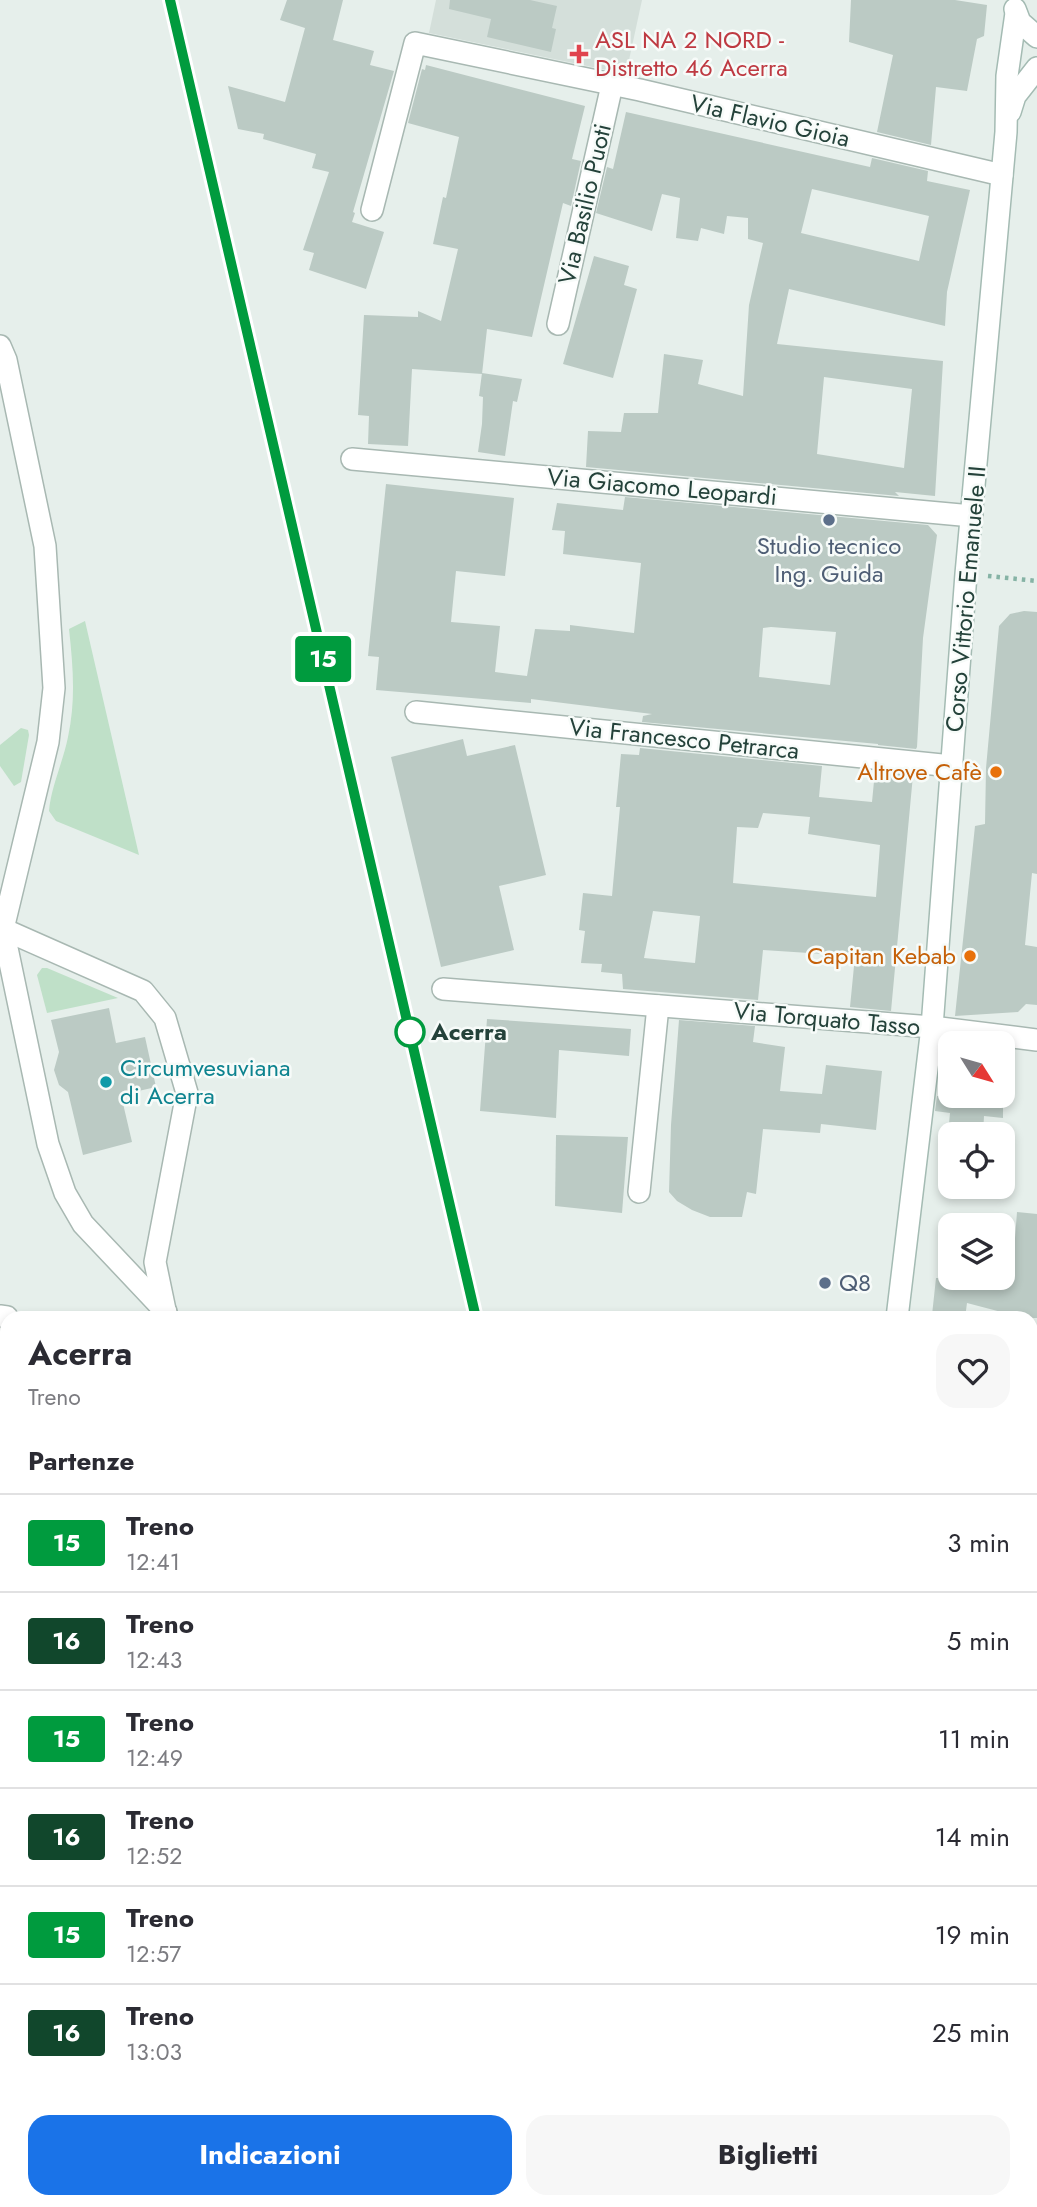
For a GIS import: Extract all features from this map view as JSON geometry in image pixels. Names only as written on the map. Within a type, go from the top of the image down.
[{"type":"street","name":"Corso Vittorio Emanuele II","points":[[1016,6],[1027,30],[1037,37]]},
{"type":"street","name":"Corso Vittorio Emanuele II","points":[[899,1311],[932,1027],[966,574],[1006,132],[1007,76],[1016,6]]},
{"type":"street","name":"Via Flavio Gioia","points":[[372,210],[415,43],[612,85],[1002,175]]},
{"type":"street","name":"Corso Vittorio Emanuele II","points":[[1006,132],[1015,96],[1037,68]]},
{"type":"street","name":"Via Basilio Puoti","points":[[558,324],[612,85]]},
{"type":"street","points":[[0,346],[6,360],[45,546],[54,659],[54,698],[48,742],[3,929],[48,1144],[65,1192],[83,1224],[166,1311]]},
{"type":"street","name":"Via Giacomo Leopardi","points":[[352,459],[972,516]]},
{"type":"street","name":"Via Francesco Petrarca","points":[[416,712],[953,766]]},
{"type":"street","points":[[3,929],[143,991],[165,1018],[187,1093],[155,1262],[169,1311]]},
{"type":"street","name":"Via Torquato Tasso","points":[[443,989],[932,1027],[1037,1040]]},
{"type":"street","points":[[639,1192],[659,1006]]},
{"type":"path","points":[[966,574],[1037,581]]},
{"type":"shaded area","name":"ASL NA 2 NORD - Distretto 46 Acerra","points":[[436,0],[642,0],[626,74],[429,33]]},
{"type":"green space","points":[[85,621],[139,855],[56,821],[49,811],[72,710],[73,670],[69,629]]},
{"type":"green space","points":[[21,728],[28,730],[29,735],[21,782],[14,786],[0,766],[0,745]]},
{"type":"green space","points":[[42,968],[118,998],[47,1013],[37,975]]},
{"type":"building","points":[[287,0],[343,0],[333,40],[374,51],[370,65],[394,71],[353,212],[352,222],[384,232],[366,289],[309,270],[314,253],[303,250],[329,172],[312,168],[316,154],[263,139],[264,134],[238,129],[228,86],[285,102],[305,28],[280,20]]},
{"type":"building","points":[[450,0],[530,0],[557,6],[552,28],[556,29],[551,52],[487,37],[491,19],[449,9]]},
{"type":"building","points":[[851,0],[955,0],[987,5],[984,36],[977,39],[967,91],[936,87],[931,145],[877,132],[893,55],[849,42]]},
{"type":"building","points":[[426,65],[585,106],[572,159],[581,161],[571,206],[563,203],[532,337],[487,329],[482,374],[412,369],[408,446],[368,444],[369,416],[358,415],[364,315],[418,317],[418,311],[441,321],[458,249],[433,244],[459,137],[408,123],[422,69],[425,70]]},
{"type":"building","points":[[626,112],[870,167],[872,158],[928,171],[927,181],[970,190],[947,292],[945,326],[789,289],[777,344],[943,361],[935,496],[895,492],[899,496],[586,467],[588,431],[621,432],[624,413],[658,413],[664,354],[703,360],[698,384],[743,396],[749,305],[763,243],[748,239],[748,218],[727,216],[724,234],[701,228],[698,241],[676,238],[680,198],[662,194],[652,231],[596,213],[607,167],[613,169]],"holes":[[[812,189],[929,216],[919,261],[801,233]],[[824,377],[912,389],[904,468],[817,454]]]},
{"type":"building","points":[[594,256],[629,266],[624,285],[637,289],[613,378],[563,364]]},
{"type":"building","points":[[482,373],[522,379],[517,402],[513,401],[505,456],[478,452],[482,424],[483,397],[479,396]]},
{"type":"building","points":[[386,484],[514,498],[505,576],[456,571],[451,622],[500,626],[495,672],[527,676],[535,629],[570,631],[570,625],[634,633],[641,563],[563,554],[565,531],[552,530],[557,503],[623,510],[625,497],[928,525],[937,535],[923,638],[916,749],[642,722],[643,716],[652,714],[531,699],[531,703],[376,690],[379,657],[368,656]],"holes":[[[763,628],[836,632],[830,685],[759,677]]]},
{"type":"building","points":[[1037,612],[1037,874],[1032,873],[1025,945],[1037,947],[1037,1005],[1026,1004],[1018,1012],[955,1016],[975,826],[985,824],[986,768],[999,626],[1010,614]]},
{"type":"building","points":[[463,739],[467,756],[515,745],[546,875],[499,886],[514,950],[441,967],[391,757]]},
{"type":"building","points":[[640,748],[822,766],[819,797],[872,802],[875,771],[913,775],[891,1011],[850,1007],[855,956],[763,950],[758,1000],[623,989],[622,974],[601,972],[602,964],[581,963],[585,931],[579,930],[583,893],[612,896],[620,807],[616,807],[621,754],[639,755]],"holes":[[[763,813],[810,817],[808,834],[880,845],[876,897],[733,883],[737,827],[758,828]],[[653,911],[700,916],[695,963],[644,958]]]},
{"type":"building","name":"Circumvesuviana di Acerra","points":[[109,1008],[116,1043],[145,1037],[156,1087],[121,1095],[132,1142],[83,1155],[68,1092],[59,1085],[54,1070],[59,1052],[51,1020]]},
{"type":"building","points":[[487,1019],[631,1029],[629,1056],[559,1050],[556,1118],[480,1111]]},
{"type":"building","points":[[679,1020],[755,1026],[753,1042],[785,1047],[780,1091],[822,1094],[826,1065],[882,1071],[876,1130],[821,1124],[820,1133],[763,1129],[756,1194],[747,1192],[742,1217],[710,1217],[692,1210],[677,1201],[669,1192]]},
{"type":"building","points":[[938,1096],[938,1108],[1003,1108],[1003,1118],[984,1116],[984,1122],[949,1122],[950,1113],[935,1111]]},
{"type":"building","points":[[556,1135],[628,1137],[622,1213],[555,1206]]},
{"type":"building","points":[[1017,1212],[1037,1214],[1037,1311],[998,1311],[967,1303],[966,1311],[932,1311],[936,1278],[938,1290],[1015,1290]]},
{"type":"train","name":"15","points":[[170,0],[474,1311]]},
{"type":"place","name":"ASL NA 2 NORD - Distretto 46 Acerra","points":[[579,54]]},
{"type":"place","name":"Studio tecnico Ing. Guida","points":[[829,520]]},
{"type":"place","name":"Altrove Cafè","points":[[996,772]]},
{"type":"place","name":"Capitan Kebab","points":[[970,956]]},
{"type":"place","name":"Acerra","points":[[410,1032]]},
{"type":"place","name":"Circumvesuviana di Acerra","points":[[106,1082]]},
{"type":"place","name":"Q8","points":[[825,1283]]}]
